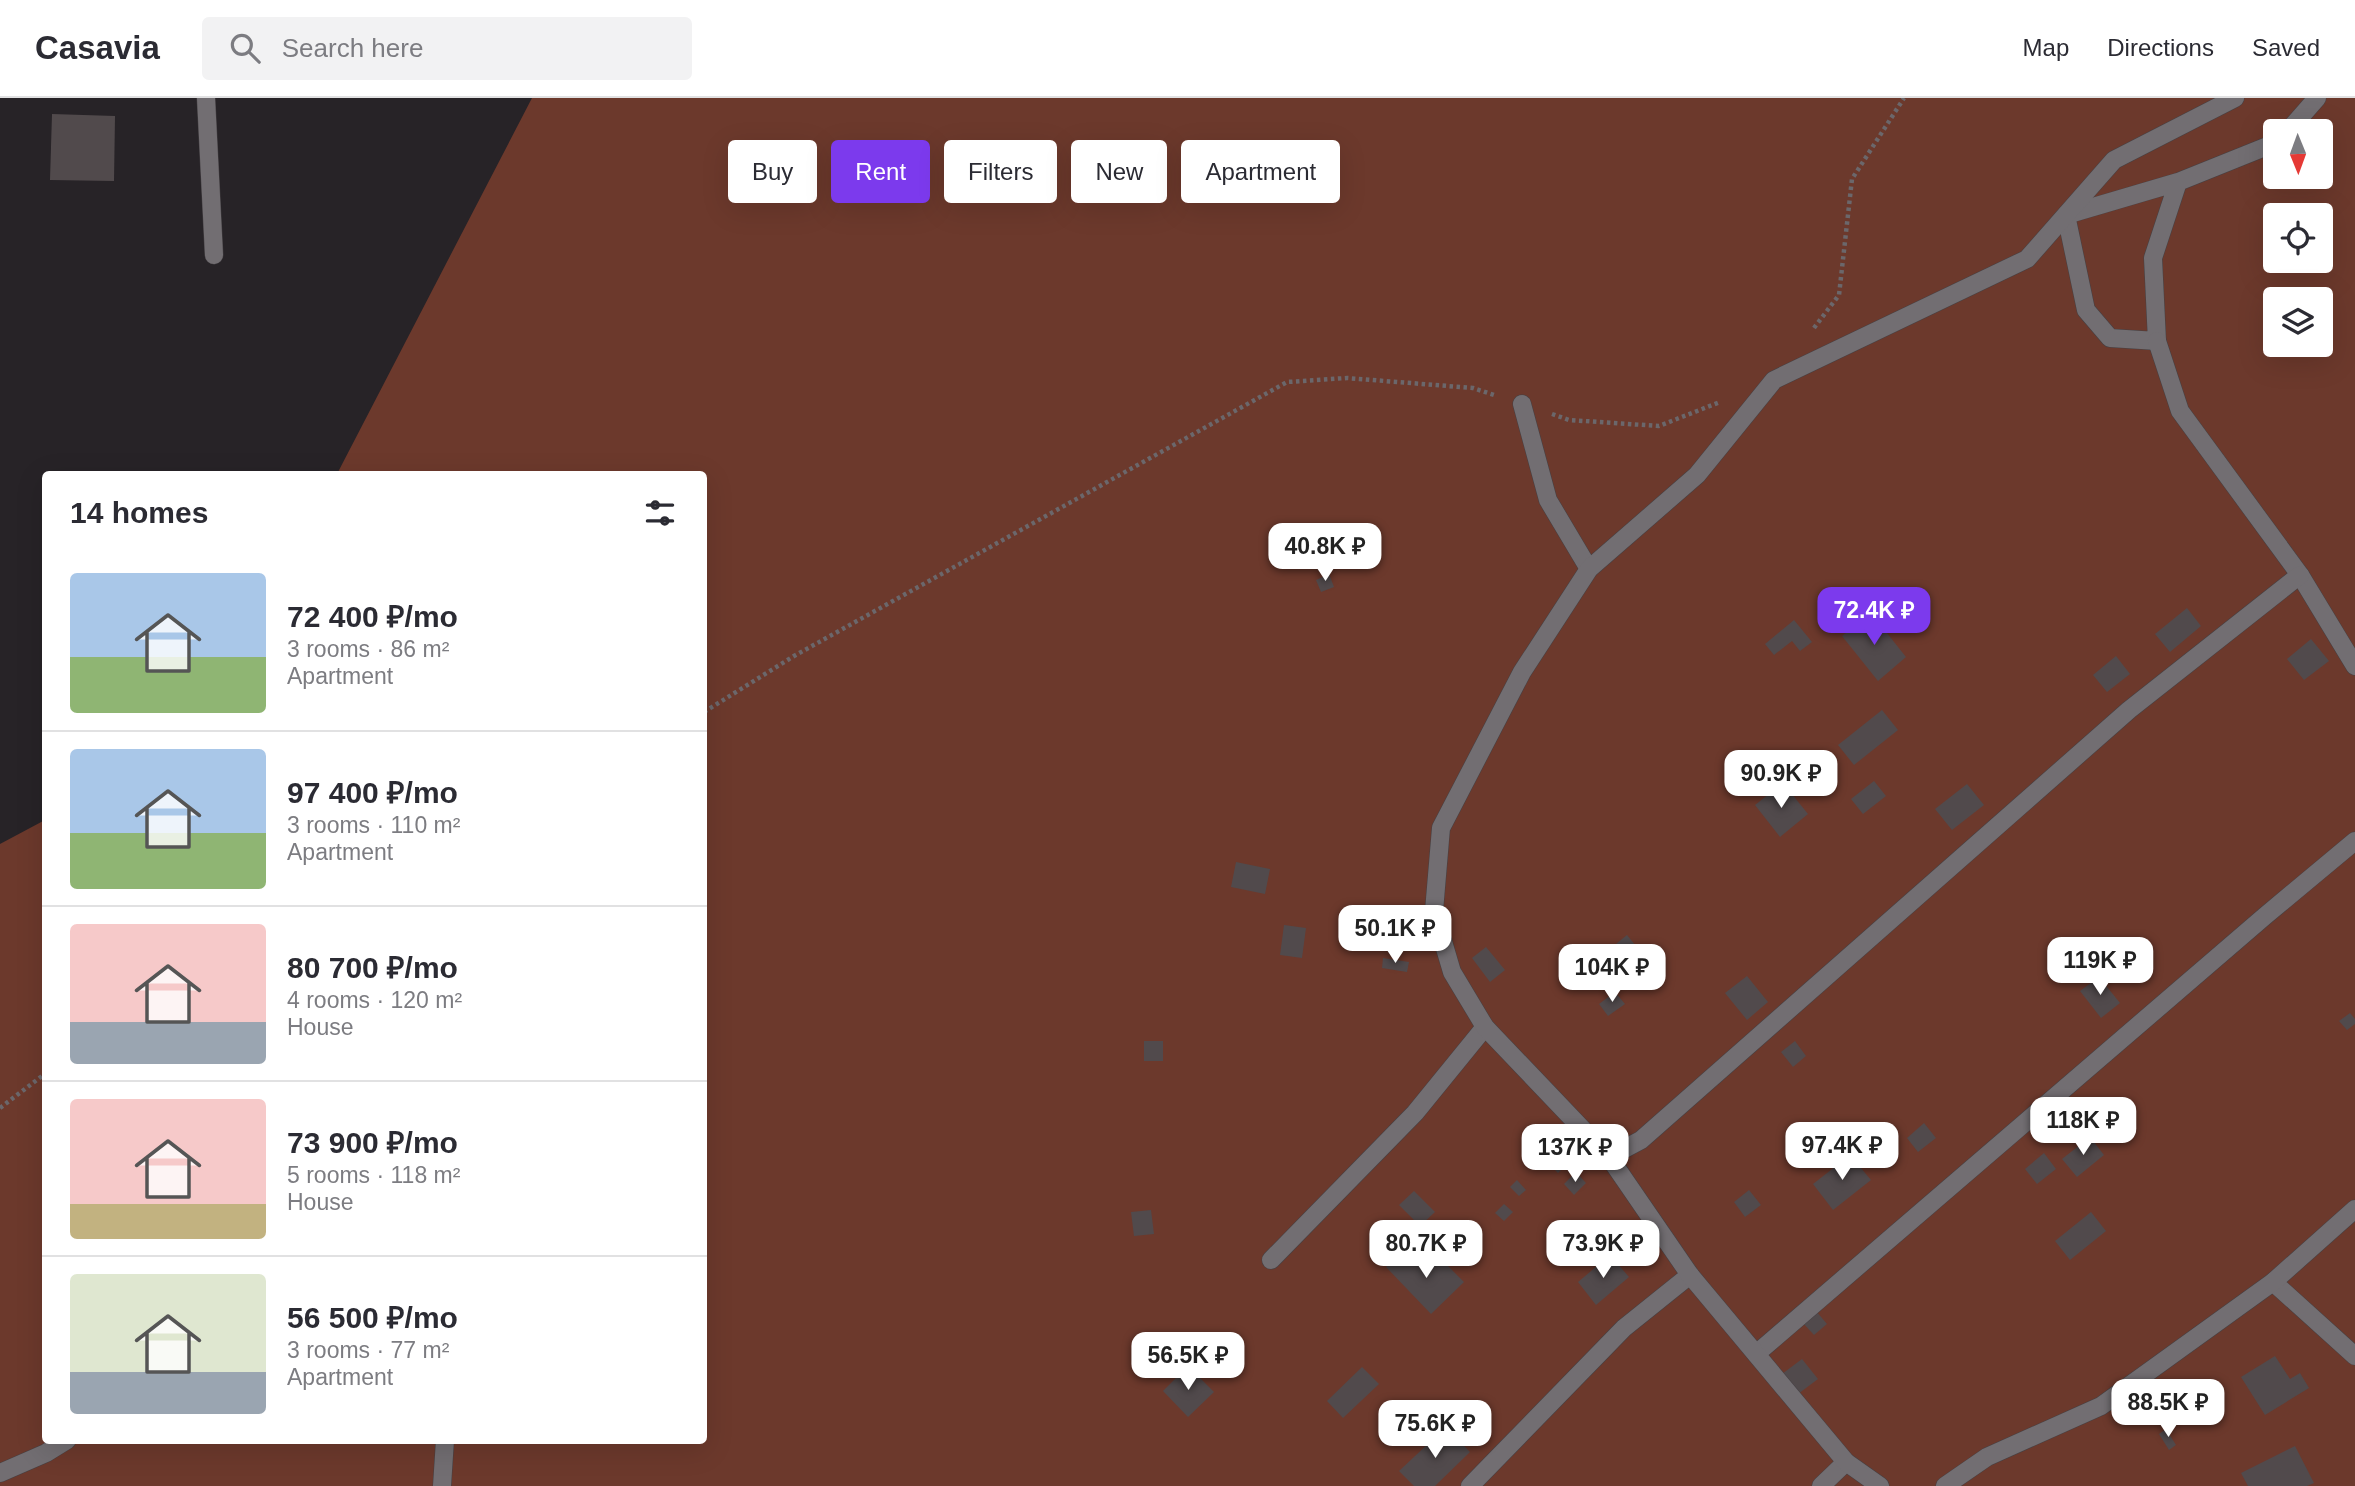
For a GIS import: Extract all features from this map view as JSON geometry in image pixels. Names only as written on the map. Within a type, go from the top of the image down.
[{"type":"lane","points":[[206,98],[214,256]]},
{"type":"lane","points":[[1880,1486],[1846,1462],[1690,1275],[1609,1157],[1485,1027],[1452,972],[1434,911],[1441,828],[1522,672],[1589,569],[1696,475],[1774,380],[2027,259],[2114,160],[2235,98]]},
{"type":"lane","points":[[2299,119],[2317,98]]},
{"type":"lane","points":[[2066,215],[2178,182],[2263,148]]},
{"type":"lane","points":[[2178,182],[2153,258],[2157,341],[2180,411],[2300,575],[2355,666]]},
{"type":"lane","points":[[2066,215],[2086,310],[2110,338],[2157,341]]},
{"type":"lane","points":[[1522,404],[1548,500],[1589,569]]},
{"type":"lane","points":[[1609,1157],[1641,1140],[2129,710],[2300,575]]},
{"type":"lane","points":[[1756,1354],[2355,841]]},
{"type":"lane","points":[[1271,1260],[1415,1113],[1485,1027]]},
{"type":"lane","points":[[1945,1486],[1987,1457],[2101,1406],[2273,1282],[2355,1209]]},
{"type":"lane","points":[[1470,1486],[1624,1328],[1690,1275]]},
{"type":"lane","points":[[2273,1282],[2355,1356]]},
{"type":"lane","points":[[0,1473],[60,1444]]},
{"type":"lane","points":[[442,1486],[445,1444]]},
{"type":"lane","points":[[1821,1486],[1846,1462]]},
{"type":"path","points":[[1807,338],[1839,295],[1852,179],[1904,98]]},
{"type":"path","points":[[707,710],[794,656],[1287,382],[1347,379],[1473,388],[1569,420],[1659,426],[1730,398]]},
{"type":"path","points":[[0,1108],[42,1076]]},
{"type":"shaded area","points":[[532,98],[2355,98],[2355,1486],[0,1486],[0,844],[42,822],[42,1444],[707,1444],[707,471],[339,471]]},
{"type":"building","points":[[52,114],[115,116],[114,181],[50,180]]},
{"type":"building","points":[[1329,574],[1334,587],[1321,592],[1316,580]]},
{"type":"building","points":[[2187,608],[2201,626],[2170,652],[2155,634]]},
{"type":"building","points":[[1871,613],[1906,657],[1878,681],[1842,636]]},
{"type":"building","points":[[1794,620],[1812,642],[1800,651],[1792,641],[1774,655],[1765,644]]},
{"type":"building","points":[[2311,639],[2329,661],[2304,680],[2287,659]]},
{"type":"building","points":[[2116,656],[2130,674],[2107,692],[2093,675]]},
{"type":"building","points":[[1882,710],[1898,730],[1854,765],[1838,745]]},
{"type":"building","points":[[1874,781],[1886,796],[1863,814],[1851,799]]},
{"type":"building","points":[[1783,783],[1808,814],[1780,837],[1755,805]]},
{"type":"building","points":[[1967,784],[1984,805],[1952,830],[1935,809]]},
{"type":"building","points":[[1236,862],[1270,869],[1265,894],[1231,887]]},
{"type":"building","points":[[1284,925],[1306,928],[1302,958],[1280,955]]},
{"type":"building","points":[[1627,935],[1644,956],[1601,990],[1584,970]]},
{"type":"building","points":[[1486,947],[1505,970],[1490,982],[1472,958]]},
{"type":"building","points":[[1383,958],[1409,962],[1407,972],[1382,968]]},
{"type":"building","points":[[1747,976],[1768,1002],[1747,1020],[1725,993]]},
{"type":"building","points":[[2099,977],[2120,1003],[2101,1018],[2080,991]]},
{"type":"building","points":[[1615,992],[1625,1004],[1608,1016],[1599,1004]]},
{"type":"building","points":[[2350,1013],[2355,1024],[2347,1030],[2339,1021]]},
{"type":"building","points":[[1144,1041],[1163,1041],[1163,1061],[1144,1061]]},
{"type":"building","points":[[1795,1041],[1806,1056],[1793,1067],[1781,1052]]},
{"type":"building","points":[[1924,1123],[1936,1138],[1918,1152],[1907,1138]]},
{"type":"building","points":[[2090,1137],[2104,1155],[2077,1177],[2062,1159]]},
{"type":"building","points":[[1554,1144],[1570,1161],[1558,1173],[1541,1156]]},
{"type":"building","points":[[2044,1153],[2056,1169],[2037,1184],[2025,1169]]},
{"type":"building","points":[[1850,1155],[1871,1180],[1833,1210],[1813,1184]]},
{"type":"building","points":[[1576,1172],[1586,1183],[1574,1195],[1564,1184]]},
{"type":"building","points":[[1517,1180],[1526,1190],[1519,1196],[1510,1187]]},
{"type":"building","points":[[1749,1190],[1761,1205],[1745,1217],[1734,1202]]},
{"type":"building","points":[[1414,1191],[1435,1212],[1420,1226],[1399,1205]]},
{"type":"building","points":[[1504,1204],[1513,1212],[1504,1221],[1495,1213]]},
{"type":"building","points":[[1151,1210],[1154,1234],[1134,1236],[1131,1212]]},
{"type":"building","points":[[2091,1212],[2106,1231],[2070,1260],[2055,1241]]},
{"type":"building","points":[[1405,1249],[1425,1269],[1438,1256],[1464,1282],[1431,1314],[1386,1267]]},
{"type":"building","points":[[1610,1255],[1629,1277],[1596,1305],[1578,1282]]},
{"type":"building","points":[[1816,1311],[1827,1324],[1814,1335],[1802,1322]]},
{"type":"building","points":[[2275,1356],[2290,1379],[2300,1373],[2309,1388],[2265,1415],[2241,1377]]},
{"type":"building","points":[[1802,1359],[1818,1379],[1798,1394],[1782,1374]]},
{"type":"building","points":[[1188,1366],[1214,1392],[1188,1417],[1163,1391]]},
{"type":"building","points":[[1362,1367],[1379,1384],[1343,1418],[1327,1401]]},
{"type":"building","points":[[1446,1427],[1470,1452],[1435,1486],[1414,1486],[1399,1471]]},
{"type":"building","points":[[2166,1429],[2176,1445],[2169,1450],[2159,1434]]},
{"type":"building","points":[[2295,1446],[2314,1483],[2307,1486],[2248,1486],[2241,1473]]}]
